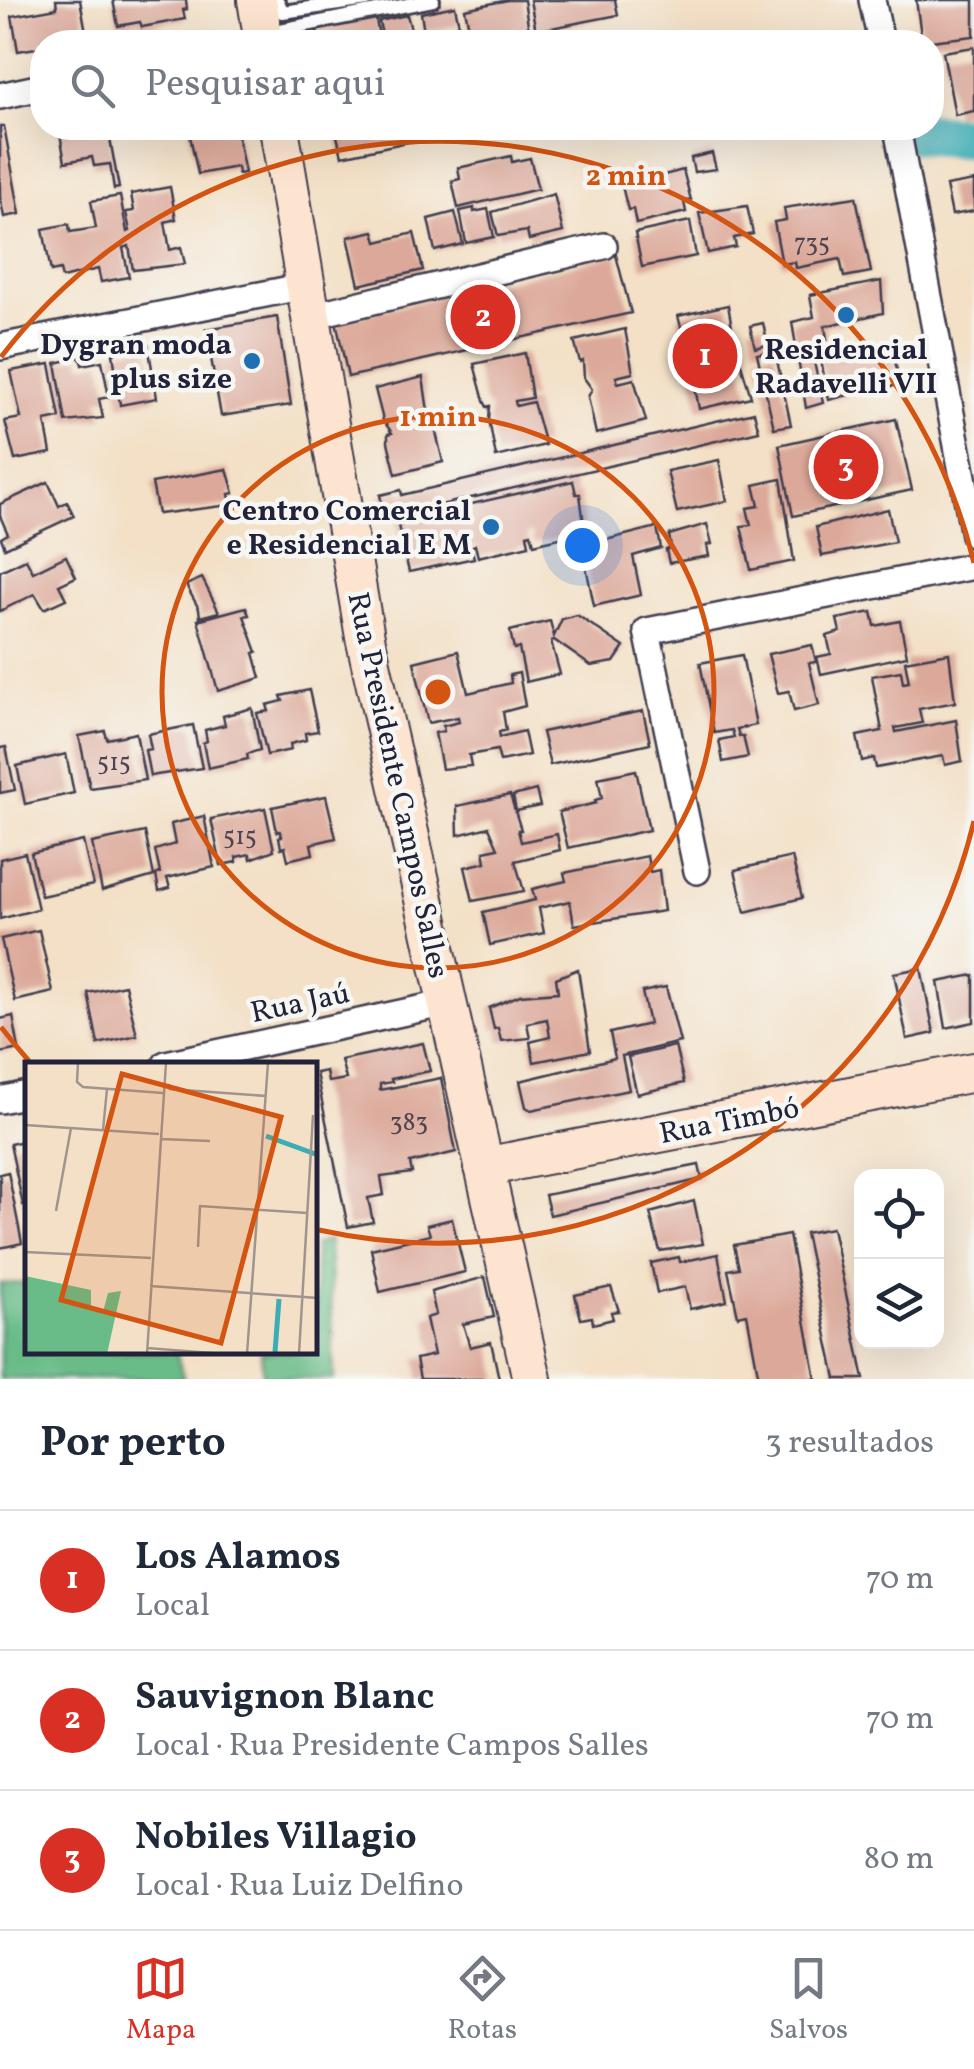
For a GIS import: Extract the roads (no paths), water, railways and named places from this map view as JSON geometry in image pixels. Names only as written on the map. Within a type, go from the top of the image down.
[{"type":"main road","name":"Rua Presidente Campos Salles","points":[[280,140],[365,638],[532,1379]]},
{"type":"main road","name":"Rua Timbó","points":[[484,1167],[974,1072]]},
{"type":"street","points":[[872,0],[878,30]]},
{"type":"street","points":[[0,96],[30,90]]},
{"type":"street","points":[[899,140],[974,535]]},
{"type":"street","points":[[0,346],[308,301],[604,246]]},
{"type":"street","points":[[697,871],[646,631],[974,566]]},
{"type":"street","name":"Rua Jaú","points":[[175,1062],[447,1003]]},
{"type":"street","points":[[0,1100],[25,1095]]},
{"type":"lane","points":[[265,19],[284,12],[367,0]]},
{"type":"lane","points":[[265,19],[433,0]]},
{"type":"waterway","points":[[944,135],[974,138]]},
{"type":"place","name":"Residencial Radavelli VII","points":[[846,315]]},
{"type":"place","name":"Sauvignon Blanc","points":[[483,317]]},
{"type":"place","name":"Los Alamos","points":[[705,356]]},
{"type":"place","name":"Dygran moda plus size","points":[[252,361]]},
{"type":"place","name":"Nobiles Villagio","points":[[846,467]]},
{"type":"place","name":"Centro Comercial e Residencial E M","points":[[491,527]]}]
